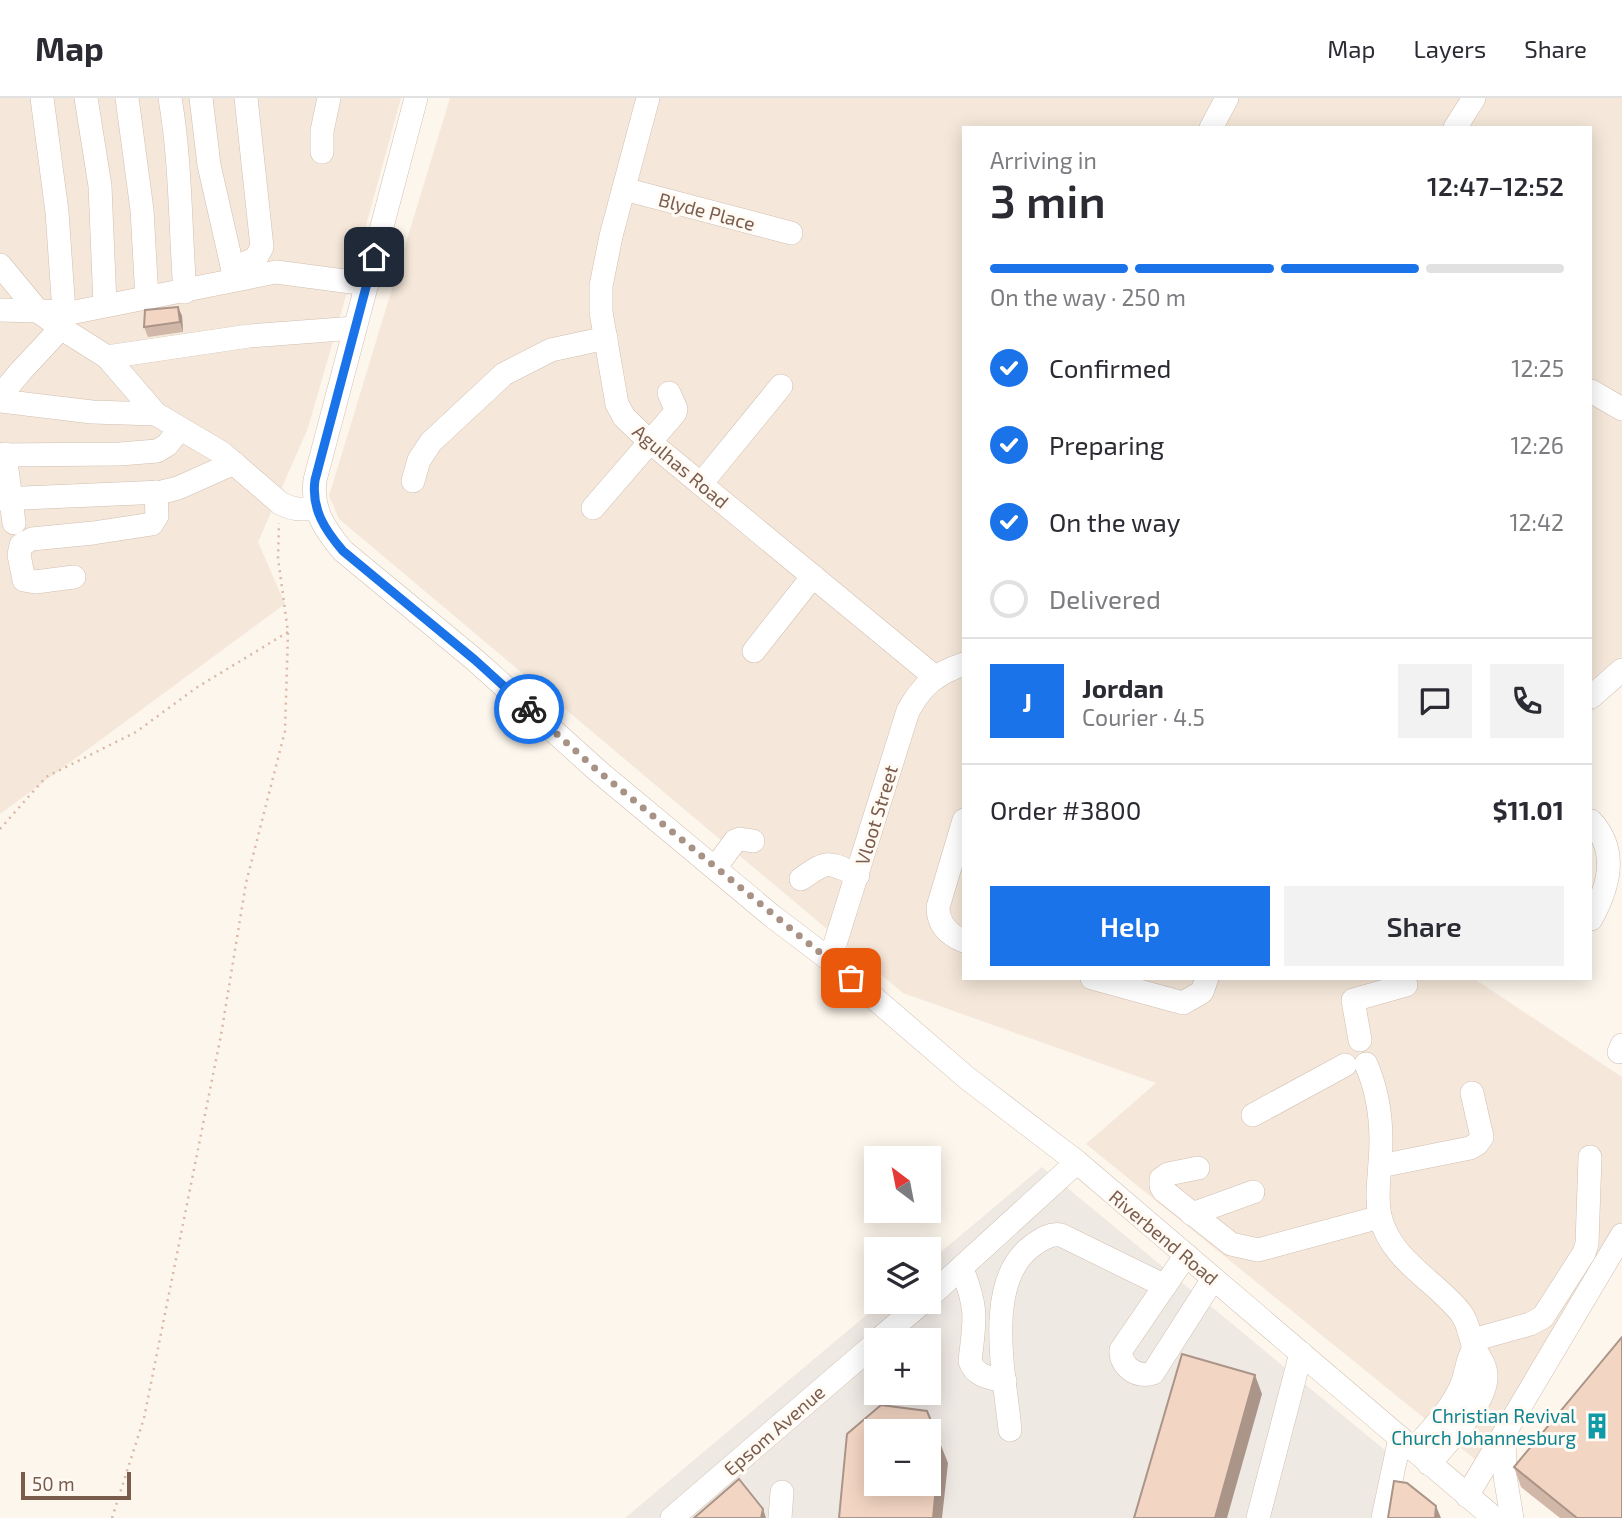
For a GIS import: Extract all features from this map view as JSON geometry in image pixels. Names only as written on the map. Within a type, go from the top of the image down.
[{"type":"street","points":[[42,98],[57,212],[62,320]]},
{"type":"street","points":[[86,98],[100,186],[105,305]]},
{"type":"street","points":[[127,98],[142,210],[148,299]]},
{"type":"street","points":[[170,98],[179,179],[185,292]]},
{"type":"street","points":[[201,98],[211,174],[234,274]]},
{"type":"street","points":[[156,414],[48,408],[0,399],[62,320],[105,305],[185,292],[234,274],[256,258],[262,247],[246,98]]},
{"type":"street","points":[[322,152],[329,98]]},
{"type":"street","points":[[0,310],[38,311],[62,320],[107,357],[156,414],[207,443],[280,503],[300,510],[316,508],[315,480],[416,98]]},
{"type":"street","name":"Agulhas Road","points":[[648,98],[601,286],[601,312],[617,404],[624,417],[650,442],[935,677]]},
{"type":"street","points":[[1212,126],[1227,98]]},
{"type":"street","points":[[1456,126],[1474,98]]},
{"type":"street","name":"Blyde Place","points":[[624,189],[791,233]]},
{"type":"street","points":[[0,265],[38,311]]},
{"type":"street","points":[[234,274],[276,272],[367,284]]},
{"type":"street","points":[[107,357],[249,336],[355,328]]},
{"type":"street","points":[[413,481],[419,460],[431,442],[505,374],[551,350],[606,338]]},
{"type":"street","points":[[701,484],[781,386]]},
{"type":"street","points":[[1592,392],[1622,409]]},
{"type":"street","points":[[593,508],[675,413],[676,409],[669,393]]},
{"type":"street","points":[[14,523],[5,499],[2,454],[150,452],[167,445],[180,429]]},
{"type":"street","points":[[5,499],[156,492],[178,488],[234,463]]},
{"type":"street","points":[[74,577],[35,582],[24,580],[19,555],[21,545],[32,539],[152,524],[156,516],[156,492]]},
{"type":"street","name":"Riverbend Road","points":[[316,508],[329,534],[343,551],[475,660],[598,771],[830,960],[967,1078],[1077,1162],[1494,1518]]},
{"type":"street","points":[[754,652],[813,576]]},
{"type":"street","points":[[935,677],[962,665]]},
{"type":"street","points":[[1592,696],[1622,670]]},
{"type":"street","name":"Vloot Street","points":[[830,960],[908,710],[916,696],[935,677]]},
{"type":"street","points":[[1592,822],[1616,868],[1592,917]]},
{"type":"street","points":[[962,827],[938,915],[950,933],[962,940]]},
{"type":"street","points":[[715,868],[735,841],[753,841]]},
{"type":"street","points":[[801,879],[828,863],[858,874]]},
{"type":"street","points":[[1099,980],[1183,1003],[1202,992],[1206,980]]},
{"type":"street","points":[[1253,1115],[1369,1059],[1368,1048],[1360,1040],[1353,1000],[1406,985]]},
{"type":"street","points":[[1355,1065],[1377,1095],[1382,1135],[1377,1187],[1380,1217],[1405,1262],[1462,1315],[1485,1366],[1486,1375],[1484,1392],[1453,1436],[1414,1451],[1383,1518]]},
{"type":"street","points":[[1380,1166],[1470,1148],[1477,1144],[1482,1137],[1472,1093]]},
{"type":"street","points":[[1474,1344],[1543,1317],[1584,1253],[1587,1244],[1590,1157]]},
{"type":"street","points":[[941,1286],[1077,1162]]},
{"type":"street","points":[[1199,1168],[1168,1174],[1161,1179],[1161,1186],[1231,1244],[1258,1250],[1380,1217]]},
{"type":"street","points":[[1192,1214],[1252,1192]]},
{"type":"street","points":[[1010,1430],[1000,1328],[1006,1283],[1017,1259],[1038,1242],[1055,1234],[1061,1235],[1165,1286]]},
{"type":"street","points":[[1467,1496],[1622,1235]]},
{"type":"street","points":[[1186,1255],[1121,1350],[1122,1363],[1139,1374],[1153,1373],[1213,1279]]},
{"type":"street","points":[[961,1269],[971,1291],[975,1314],[970,1361],[972,1367],[977,1373],[1005,1381]]},
{"type":"street","name":"Epsom Avenue","points":[[893,1328],[909,1314]]},
{"type":"street","name":"Epsom Avenue","points":[[672,1518],[864,1353]]},
{"type":"street","points":[[1258,1518],[1301,1353]]},
{"type":"street","points":[[1504,1434],[1505,1476],[1512,1518]]},
{"type":"street","points":[[780,1518],[782,1492]]},
{"type":"path","points":[[112,1518],[144,1418],[219,1049],[246,883],[285,731],[288,632],[278,558],[280,503]]},
{"type":"path","points":[[0,829],[46,777],[136,732],[243,657],[288,632]]},
{"type":"shaded area","points":[[0,98],[401,98],[308,428],[258,542],[285,604],[0,814]]},
{"type":"shaded area","points":[[450,98],[1622,98],[1622,686],[1592,711],[1592,126],[962,126],[962,980],[1476,980],[1622,1077],[1622,1225],[1477,1461],[1086,1144],[1156,1083],[903,993],[339,519],[329,496]]},
{"type":"shaded area","points":[[1042,1167],[1403,1465],[1394,1518],[625,1518],[868,1314],[941,1314],[941,1252]]},
{"type":"building","points":[[178,307],[180,322],[144,327],[145,310]]},
{"type":"building","name":"Christian Revival Church Johannesburg","points":[[1622,1337],[1622,1518],[1577,1518],[1514,1467]]},
{"type":"building","points":[[1182,1354],[1255,1375],[1215,1518],[1134,1518]]},
{"type":"building","points":[[881,1405],[927,1411],[930,1419],[865,1419]]},
{"type":"building","points":[[864,1420],[864,1496],[935,1496],[933,1518],[839,1518],[847,1434]]},
{"type":"building","points":[[739,1479],[763,1509],[761,1518],[694,1518]]},
{"type":"building","points":[[1394,1481],[1407,1483],[1436,1506],[1435,1518],[1388,1518]]},
{"type":"way so far","points":[[529,709],[598,771],[851,978]]},
{"type":"place","name":"Christian Revival Church Johannesburg","points":[[1597,1426]]},
{"type":"route","points":[[374,257],[315,480],[316,508],[329,534],[343,551],[475,660],[529,709]]}]
